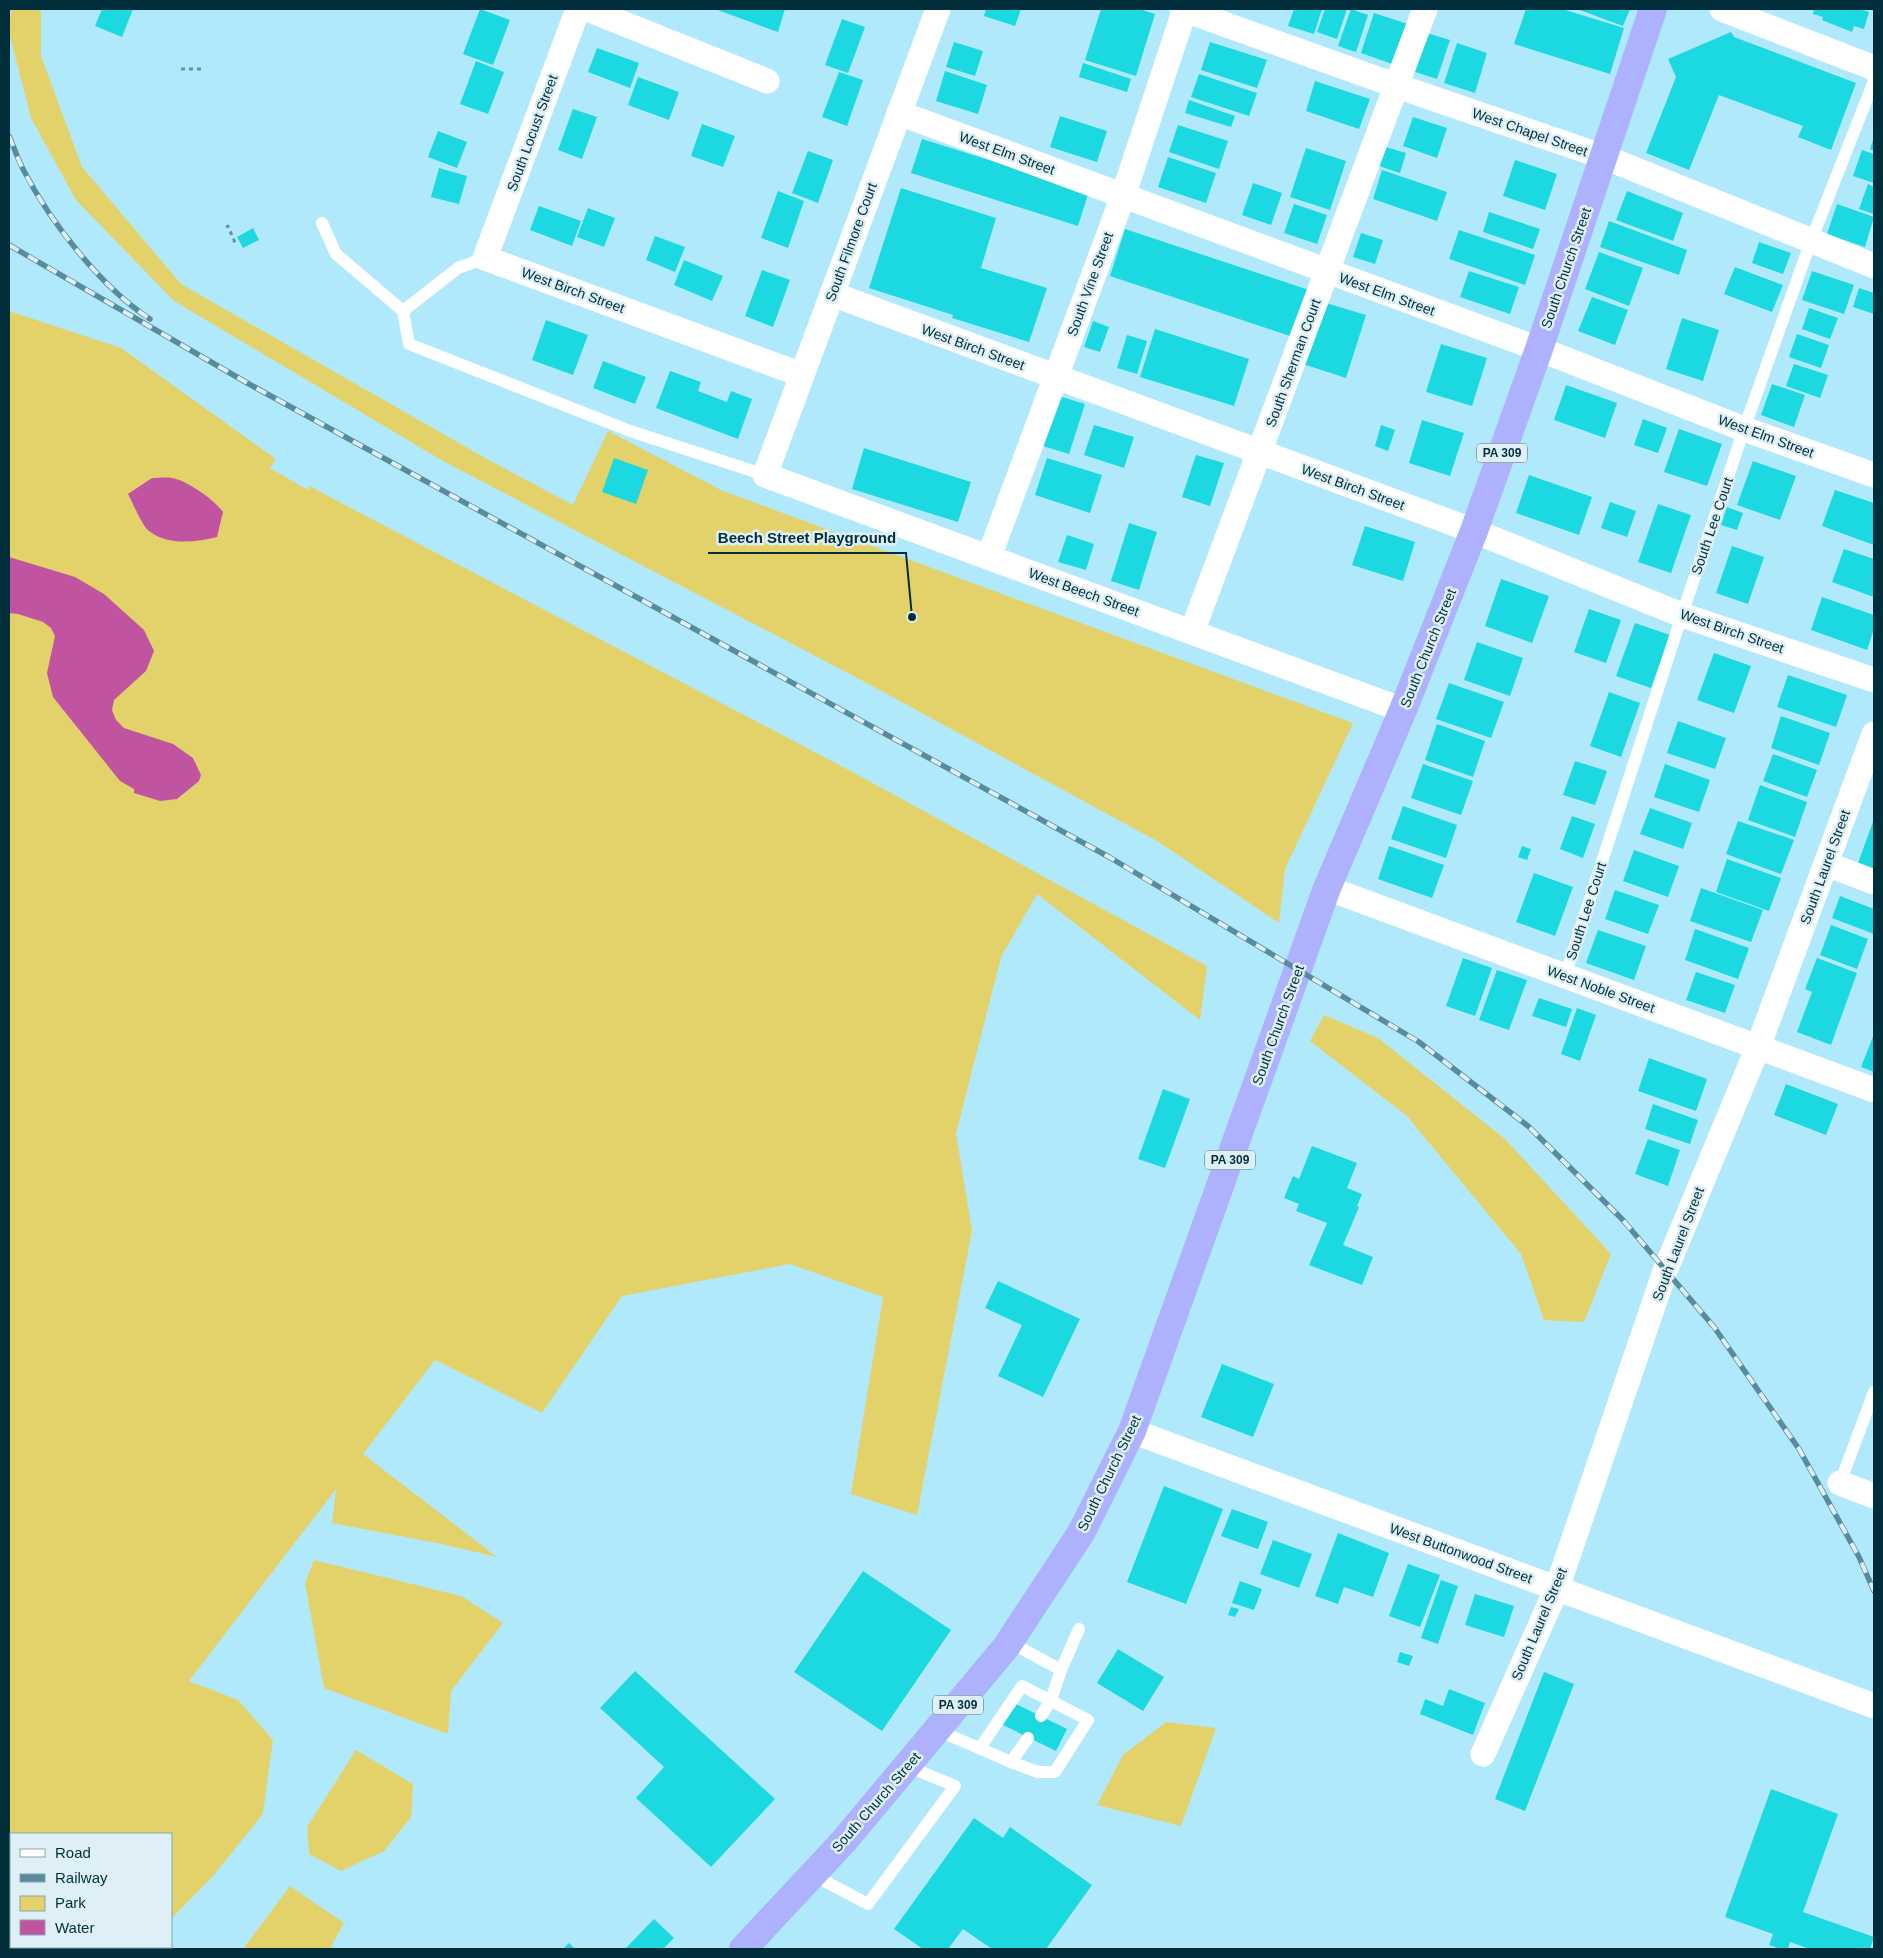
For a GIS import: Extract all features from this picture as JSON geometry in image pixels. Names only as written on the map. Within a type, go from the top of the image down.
[{"type":"highway","name":"South Church Street","points":[[743,1949],[813,1875],[938,1730],[1010,1642],[1080,1533],[1132,1431],[1328,888],[1403,710],[1474,531],[1539,350],[1653,9]]},
{"type":"street","name":"South Locust Street","points":[[485,258],[578,9]]},
{"type":"street","points":[[587,9],[767,81]]},
{"type":"street","name":"South Filmore Court","points":[[765,475],[938,9]]},
{"type":"street","name":"West Chapel Street","points":[[1184,9],[1397,86],[1604,157],[1874,266]]},
{"type":"street","name":"South Vine Street","points":[[988,557],[1123,196],[1184,9]]},
{"type":"street","name":"South Sherman Court","points":[[1192,632],[1425,9]]},
{"type":"street","points":[[1722,9],[1874,68]]},
{"type":"street","name":"West Elm Street","points":[[899,113],[1539,350],[1744,429],[1874,475]]},
{"type":"street","name":"West Birch Street","points":[[485,258],[802,375]]},
{"type":"street","name":"West Birch Street","points":[[832,294],[1474,531],[1682,615],[1874,680]]},
{"type":"street","name":"West Beech Street","points":[[765,475],[1403,710]]},
{"type":"street","name":"South Laurel Street","points":[[1483,1754],[1557,1588],[1665,1271],[1758,1047],[1874,734]]},
{"type":"street","points":[[1826,864],[1874,882]]},
{"type":"street","name":"West Noble Street","points":[[1328,888],[1874,1090]]},
{"type":"street","name":"West Buttonwood Street","points":[[1132,1431],[1874,1706]]},
{"type":"street","points":[[1840,1483],[1874,1496]]},
{"type":"lane","name":"South Lee Court","points":[[1565,976],[1744,429],[1811,241],[1874,81]]},
{"type":"lane","points":[[322,223],[336,254],[403,311],[408,344],[630,430],[765,475]]},
{"type":"lane","points":[[403,311],[458,268],[485,258]]},
{"type":"lane","points":[[1840,1483],[1874,1392]]},
{"type":"lane","points":[[1041,1716],[1051,1700],[1079,1629]]},
{"type":"lane","points":[[1010,1642],[1062,1670]]},
{"type":"lane","points":[[938,1730],[1011,1762],[1038,1772],[1055,1772],[1088,1720],[1022,1686],[980,1748]]},
{"type":"lane","points":[[1011,1762],[1028,1738]]},
{"type":"lane","points":[[813,1875],[868,1904],[955,1786],[907,1766]]},
{"type":"path","points":[[181,69],[203,69]]},
{"type":"path","points":[[226,227],[228,226],[236,246]]},
{"type":"green space","points":[[11,9],[41,9],[41,56],[82,167],[181,284],[487,459],[573,505],[608,431],[723,491],[1353,723],[1285,869],[1279,923],[1157,841],[863,681],[443,461],[174,301],[76,200],[31,118],[9,32]]},
{"type":"green space","points":[[9,311],[121,348],[276,459],[270,468],[308,490],[309,486],[845,768],[1207,966],[1200,1020],[1037,894],[1001,957],[956,1134],[972,1231],[917,1515],[851,1494],[883,1297],[790,1264],[622,1296],[542,1413],[435,1360],[363,1454],[497,1557],[442,1544],[332,1523],[336,1489],[189,1681],[238,1700],[273,1740],[263,1814],[213,1876],[172,1918],[172,1833],[10,1833],[10,1948],[144,1948],[9,1949]]},
{"type":"green space","points":[[1324,1015],[1378,1038],[1505,1139],[1611,1254],[1584,1322],[1544,1320],[1521,1254],[1407,1116],[1310,1041]]},
{"type":"green space","points":[[314,1560],[461,1596],[503,1623],[451,1691],[448,1734],[324,1688],[305,1583]]},
{"type":"green space","points":[[1166,1722],[1216,1728],[1181,1826],[1097,1805],[1123,1755]]},
{"type":"green space","points":[[356,1750],[413,1784],[411,1817],[384,1851],[341,1871],[309,1854],[307,1827]]},
{"type":"green space","points":[[290,1886],[344,1923],[330,1949],[243,1949]]},
{"type":"water","points":[[152,478],[178,480],[192,486],[214,502],[223,512],[217,537],[182,542],[165,539],[149,531],[128,494]]},
{"type":"water","points":[[9,557],[75,577],[104,594],[144,630],[154,651],[146,671],[114,700],[112,710],[116,720],[124,728],[173,744],[193,758],[201,775],[199,781],[177,799],[160,801],[134,793],[134,789],[120,781],[53,697],[47,673],[55,636],[51,628],[43,622],[9,613]]},
{"type":"building","points":[[102,9],[133,9],[122,37],[95,26]]},
{"type":"building","points":[[480,9],[510,20],[493,65],[463,54]]},
{"type":"building","points":[[715,9],[785,9],[778,32]]},
{"type":"building","points":[[986,9],[1021,9],[1015,26],[984,16]]},
{"type":"building","points":[[1101,9],[1139,9],[1155,14],[1136,76],[1085,60]]},
{"type":"building","points":[[1294,9],[1322,9],[1314,34],[1288,26]]},
{"type":"building","points":[[1325,9],[1347,9],[1337,39],[1317,32]]},
{"type":"building","points":[[1351,9],[1368,15],[1356,52],[1338,46]]},
{"type":"building","points":[[1526,9],[1562,9],[1624,28],[1610,74],[1514,44]]},
{"type":"building","points":[[1577,9],[1630,9],[1623,26]]},
{"type":"building","points":[[1814,9],[1861,9],[1869,12],[1864,29],[1854,26],[1852,32],[1822,20],[1823,17],[1813,14]]},
{"type":"building","points":[[1374,13],[1408,24],[1395,65],[1361,53]]},
{"type":"building","points":[[842,19],[865,27],[848,73],[825,65]]},
{"type":"building","points":[[1731,32],[1734,37],[1856,83],[1831,150],[1798,137],[1803,126],[1719,95],[1689,170],[1646,153],[1676,77],[1668,59]]},
{"type":"building","points":[[1427,33],[1450,40],[1437,79],[1415,72]]},
{"type":"building","points":[[954,42],[983,51],[975,76],[946,67]]},
{"type":"building","points":[[1210,42],[1267,60],[1257,88],[1201,70]]},
{"type":"building","points":[[1457,43],[1487,53],[1475,93],[1444,83]]},
{"type":"building","points":[[597,48],[639,63],[630,88],[588,72]]},
{"type":"building","points":[[476,61],[504,72],[488,114],[460,104]]},
{"type":"building","points":[[1083,63],[1131,79],[1127,92],[1079,77]]},
{"type":"building","points":[[945,71],[987,85],[978,114],[936,101]]},
{"type":"building","points":[[839,72],[863,80],[847,126],[822,117]]},
{"type":"building","points":[[1199,74],[1257,93],[1249,116],[1191,97]]},
{"type":"building","points":[[638,77],[679,92],[669,120],[628,105]]},
{"type":"building","points":[[1315,81],[1370,99],[1359,129],[1306,111]]},
{"type":"building","points":[[1189,100],[1235,116],[1231,127],[1185,113]]},
{"type":"building","points":[[573,109],[597,117],[582,159],[558,150]]},
{"type":"building","points":[[1060,116],[1107,131],[1097,162],[1050,147]]},
{"type":"building","points":[[1413,117],[1447,128],[1437,158],[1403,146]]},
{"type":"building","points":[[702,124],[735,136],[723,167],[691,156]]},
{"type":"building","points":[[1178,125],[1228,141],[1219,169],[1169,152]]},
{"type":"building","points":[[438,131],[467,142],[457,168],[428,157]]},
{"type":"building","points":[[1874,137],[1874,151],[1870,149]]},
{"type":"building","points":[[922,139],[1089,191],[1078,226],[911,173]]},
{"type":"building","points":[[1386,147],[1406,153],[1400,173],[1379,166]]},
{"type":"building","points":[[1306,148],[1346,161],[1330,210],[1290,197]]},
{"type":"building","points":[[1862,150],[1874,154],[1874,183],[1853,176]]},
{"type":"building","points":[[808,151],[833,160],[818,203],[792,193]]},
{"type":"building","points":[[1168,157],[1216,173],[1206,203],[1158,187]]},
{"type":"building","points":[[1515,160],[1557,174],[1545,210],[1503,196]]},
{"type":"building","points":[[439,168],[467,176],[459,204],[431,197]]},
{"type":"building","points":[[1382,170],[1447,192],[1437,221],[1373,199]]},
{"type":"building","points":[[1253,183],[1282,193],[1271,225],[1242,215]]},
{"type":"building","points":[[1868,184],[1874,187],[1874,214],[1859,209]]},
{"type":"building","points":[[901,188],[996,218],[981,268],[1047,288],[1029,342],[952,318],[953,315],[869,288]]},
{"type":"building","points":[[778,191],[804,201],[788,248],[761,238]]},
{"type":"building","points":[[1627,191],[1683,213],[1673,241],[1616,220]]},
{"type":"building","points":[[1294,204],[1327,215],[1317,244],[1284,233]]},
{"type":"building","points":[[1837,204],[1874,217],[1865,247],[1827,234]]},
{"type":"building","points":[[539,206],[581,221],[572,246],[530,230]]},
{"type":"building","points":[[588,208],[615,218],[604,247],[577,237]]},
{"type":"building","points":[[1489,212],[1540,229],[1533,249],[1483,232]]},
{"type":"building","points":[[1609,221],[1687,250],[1679,275],[1600,247]]},
{"type":"building","points":[[253,228],[259,240],[243,248],[237,237]]},
{"type":"building","points":[[1125,229],[1309,290],[1293,337],[1110,276]]},
{"type":"building","points":[[1459,230],[1535,255],[1525,285],[1449,259]]},
{"type":"building","points":[[1361,233],[1383,240],[1375,264],[1353,257]]},
{"type":"building","points":[[655,236],[685,247],[675,272],[646,260]]},
{"type":"building","points":[[1759,242],[1791,253],[1783,274],[1752,263]]},
{"type":"building","points":[[1599,252],[1643,268],[1629,306],[1585,289]]},
{"type":"building","points":[[684,260],[723,276],[712,301],[674,285]]},
{"type":"building","points":[[1735,267],[1783,285],[1772,312],[1724,294]]},
{"type":"building","points":[[762,270],[790,280],[773,327],[745,316]]},
{"type":"building","points":[[1469,271],[1519,287],[1510,314],[1460,297]]},
{"type":"building","points":[[1812,271],[1854,285],[1844,314],[1802,300]]},
{"type":"building","points":[[1859,288],[1874,293],[1874,314],[1853,307]]},
{"type":"building","points":[[1592,297],[1628,310],[1615,345],[1578,331]]},
{"type":"building","points":[[1323,302],[1366,315],[1346,378],[1303,364]]},
{"type":"building","points":[[1809,308],[1838,318],[1830,339],[1802,329]]},
{"type":"building","points":[[1682,318],[1719,330],[1703,381],[1666,369]]},
{"type":"building","points":[[546,320],[588,335],[573,375],[532,360]]},
{"type":"building","points":[[1093,321],[1109,327],[1100,352],[1084,347]]},
{"type":"building","points":[[1155,329],[1249,359],[1234,406],[1140,377]]},
{"type":"building","points":[[1797,334],[1829,345],[1821,368],[1789,357]]},
{"type":"building","points":[[1127,335],[1147,341],[1137,374],[1117,368]]},
{"type":"building","points":[[1441,344],[1487,358],[1472,406],[1426,392]]},
{"type":"building","points":[[603,361],[646,377],[635,404],[593,388]]},
{"type":"building","points":[[1794,364],[1828,375],[1820,398],[1786,386]]},
{"type":"building","points":[[670,371],[701,382],[698,391],[727,402],[731,391],[752,399],[738,439],[656,408]]},
{"type":"building","points":[[1772,384],[1805,395],[1794,427],[1761,415]]},
{"type":"building","points":[[1566,385],[1617,403],[1605,438],[1554,420]]},
{"type":"building","points":[[1059,396],[1085,404],[1069,454],[1043,446]]},
{"type":"building","points":[[1643,419],[1667,428],[1658,453],[1634,445]]},
{"type":"building","points":[[1422,420],[1464,433],[1450,476],[1409,463]]},
{"type":"building","points":[[1094,425],[1134,437],[1124,468],[1084,455]]},
{"type":"building","points":[[1381,425],[1395,430],[1388,451],[1375,446]]},
{"type":"building","points":[[1679,429],[1722,444],[1707,486],[1664,472]]},
{"type":"building","points":[[864,448],[971,482],[958,522],[852,489]]},
{"type":"building","points":[[1196,455],[1224,463],[1210,506],[1182,497]]},
{"type":"building","points":[[614,458],[648,470],[636,504],[602,492]]},
{"type":"building","points":[[1047,458],[1102,475],[1090,513],[1035,495]]},
{"type":"building","points":[[1753,461],[1796,476],[1780,520],[1737,505]]},
{"type":"building","points":[[1529,475],[1592,497],[1579,535],[1516,513]]},
{"type":"building","points":[[1835,490],[1874,503],[1874,545],[1822,526]]},
{"type":"building","points":[[1610,502],[1636,511],[1627,537],[1601,528]]},
{"type":"building","points":[[1658,504],[1691,515],[1671,573],[1638,562]]},
{"type":"building","points":[[1727,507],[1743,513],[1737,530],[1721,525]]},
{"type":"building","points":[[1129,523],[1157,532],[1139,590],[1111,581]]},
{"type":"building","points":[[1365,526],[1415,542],[1403,581],[1352,565]]},
{"type":"building","points":[[1067,535],[1094,544],[1086,570],[1058,562]]},
{"type":"building","points":[[1732,546],[1764,557],[1748,604],[1716,593]]},
{"type":"building","points":[[1844,549],[1874,559],[1874,597],[1832,582]]},
{"type":"building","points":[[1501,579],[1549,596],[1532,643],[1485,626]]},
{"type":"building","points":[[1822,597],[1874,615],[1874,629],[1867,650],[1811,630]]},
{"type":"building","points":[[1589,609],[1621,620],[1606,663],[1574,652]]},
{"type":"building","points":[[1635,623],[1670,635],[1651,688],[1616,676]]},
{"type":"building","points":[[1477,642],[1523,658],[1510,696],[1464,680]]},
{"type":"building","points":[[1714,653],[1751,666],[1734,713],[1697,700]]},
{"type":"building","points":[[1788,675],[1847,695],[1836,727],[1777,707]]},
{"type":"building","points":[[1449,683],[1504,702],[1491,738],[1436,719]]},
{"type":"building","points":[[1609,692],[1640,703],[1621,757],[1590,746]]},
{"type":"building","points":[[1781,716],[1830,733],[1819,765],[1771,748]]},
{"type":"building","points":[[1678,721],[1726,738],[1715,769],[1667,753]]},
{"type":"building","points":[[1437,724],[1485,741],[1473,777],[1425,760]]},
{"type":"building","points":[[1773,754],[1817,770],[1807,797],[1763,781]]},
{"type":"building","points":[[1575,761],[1607,771],[1595,805],[1563,795]]},
{"type":"building","points":[[1423,764],[1473,781],[1461,815],[1411,798]]},
{"type":"building","points":[[1665,764],[1710,780],[1699,812],[1654,797]]},
{"type":"building","points":[[1760,785],[1807,802],[1795,837],[1748,820]]},
{"type":"building","points":[[1403,806],[1457,825],[1446,858],[1391,839]]},
{"type":"building","points":[[1650,808],[1692,823],[1683,849],[1640,834]]},
{"type":"building","points":[[1572,816],[1595,824],[1583,858],[1560,849]]},
{"type":"building","points":[[1874,819],[1874,869],[1858,863]]},
{"type":"building","points":[[1738,821],[1794,840],[1781,874],[1726,854]]},
{"type":"building","points":[[1389,846],[1444,865],[1432,898],[1378,879]]},
{"type":"building","points":[[1522,846],[1531,849],[1527,860],[1518,857]]},
{"type":"building","points":[[1634,850],[1679,866],[1668,897],[1623,881]]},
{"type":"building","points":[[1727,859],[1781,878],[1769,911],[1716,892]]},
{"type":"building","points":[[1534,873],[1573,887],[1555,936],[1516,922]]},
{"type":"building","points":[[1701,888],[1763,910],[1751,942],[1690,921]]},
{"type":"building","points":[[1615,890],[1659,905],[1648,934],[1605,919]]},
{"type":"building","points":[[1840,896],[1874,909],[1874,934],[1832,918]]},
{"type":"building","points":[[1831,925],[1868,939],[1857,969],[1820,955]]},
{"type":"building","points":[[1695,929],[1749,948],[1738,979],[1685,960]]},
{"type":"building","points":[[1598,930],[1646,946],[1634,980],[1586,963]]},
{"type":"building","points":[[1463,958],[1492,968],[1475,1016],[1446,1006]]},
{"type":"building","points":[[1817,958],[1857,973],[1831,1045],[1797,1032],[1812,992],[1805,989]]},
{"type":"building","points":[[1497,970],[1527,980],[1509,1030],[1479,1020]]},
{"type":"building","points":[[1696,972],[1735,985],[1725,1013],[1686,1000]]},
{"type":"building","points":[[1539,998],[1572,1009],[1566,1027],[1532,1016]]},
{"type":"building","points":[[1577,1008],[1596,1015],[1580,1061],[1561,1054]]},
{"type":"building","points":[[1874,1034],[1874,1072],[1861,1067]]},
{"type":"building","points":[[1649,1058],[1707,1079],[1696,1111],[1638,1091]]},
{"type":"building","points":[[1786,1084],[1838,1104],[1826,1135],[1774,1115]]},
{"type":"building","points":[[1163,1089],[1190,1099],[1165,1168],[1138,1159]]},
{"type":"building","points":[[1653,1104],[1698,1120],[1690,1144],[1645,1129]]},
{"type":"building","points":[[1648,1139],[1680,1150],[1668,1186],[1635,1174]]},
{"type":"building","points":[[1312,1146],[1357,1163],[1347,1188],[1362,1194],[1357,1206],[1359,1207],[1343,1245],[1373,1257],[1362,1285],[1309,1265],[1327,1223],[1296,1211],[1299,1204],[1284,1198],[1293,1176],[1299,1179]]},
{"type":"building","points":[[998,1281],[1080,1319],[1043,1397],[998,1376],[1022,1325],[985,1308]]},
{"type":"building","points":[[1222,1364],[1274,1384],[1253,1437],[1201,1417]]},
{"type":"building","points":[[1164,1486],[1223,1509],[1186,1604],[1127,1582]]},
{"type":"building","points":[[1232,1509],[1268,1522],[1258,1549],[1221,1536]]},
{"type":"building","points":[[1338,1533],[1389,1553],[1373,1597],[1344,1587],[1338,1604],[1315,1596]]},
{"type":"building","points":[[1273,1540],[1312,1554],[1299,1588],[1260,1574]]},
{"type":"building","points":[[1408,1564],[1440,1575],[1420,1627],[1389,1616]]},
{"type":"building","points":[[863,1571],[951,1630],[882,1731],[794,1672]]},
{"type":"building","points":[[1441,1580],[1458,1586],[1438,1644],[1421,1638]]},
{"type":"building","points":[[1240,1581],[1262,1589],[1254,1610],[1232,1603]]},
{"type":"building","points":[[1475,1594],[1514,1606],[1504,1637],[1465,1625]]},
{"type":"building","points":[[1231,1607],[1239,1609],[1235,1617],[1228,1615]]},
{"type":"building","points":[[1118,1649],[1164,1677],[1143,1711],[1097,1683]]},
{"type":"building","points":[[1400,1652],[1413,1656],[1409,1666],[1397,1662]]},
{"type":"building","points":[[635,1671],[775,1799],[711,1867],[636,1798],[664,1767],[600,1708]]},
{"type":"building","points":[[1544,1672],[1574,1684],[1525,1811],[1495,1799]]},
{"type":"building","points":[[1449,1689],[1485,1703],[1473,1735],[1420,1714],[1425,1699],[1443,1706]]},
{"type":"building","points":[[1014,1703],[1067,1729],[1056,1751],[1003,1725]]},
{"type":"building","points":[[1771,1789],[1838,1814],[1803,1912],[1874,1937],[1870,1949],[1810,1949],[1790,1942],[1788,1949],[1781,1949],[1769,1945],[1773,1934],[1725,1917]]},
{"type":"building","points":[[974,1818],[1003,1838],[1010,1827],[1092,1885],[1046,1949],[992,1949],[963,1929],[948,1949],[923,1949],[894,1929]]},
{"type":"building","points":[[654,1919],[674,1938],[663,1949],[625,1949]]},
{"type":"building","points":[[569,1943],[575,1949],[563,1949]]},
{"type":"railway","points":[[9,136],[35,191],[63,232],[113,290],[150,319]]},
{"type":"railway","points":[[9,245],[249,384],[1109,857],[1419,1042],[1528,1126],[1622,1219],[1714,1327],[1799,1449],[1859,1557],[1874,1591]]},
{"type":"place","name":"Beech Street Playground","points":[[912,617]]}]
